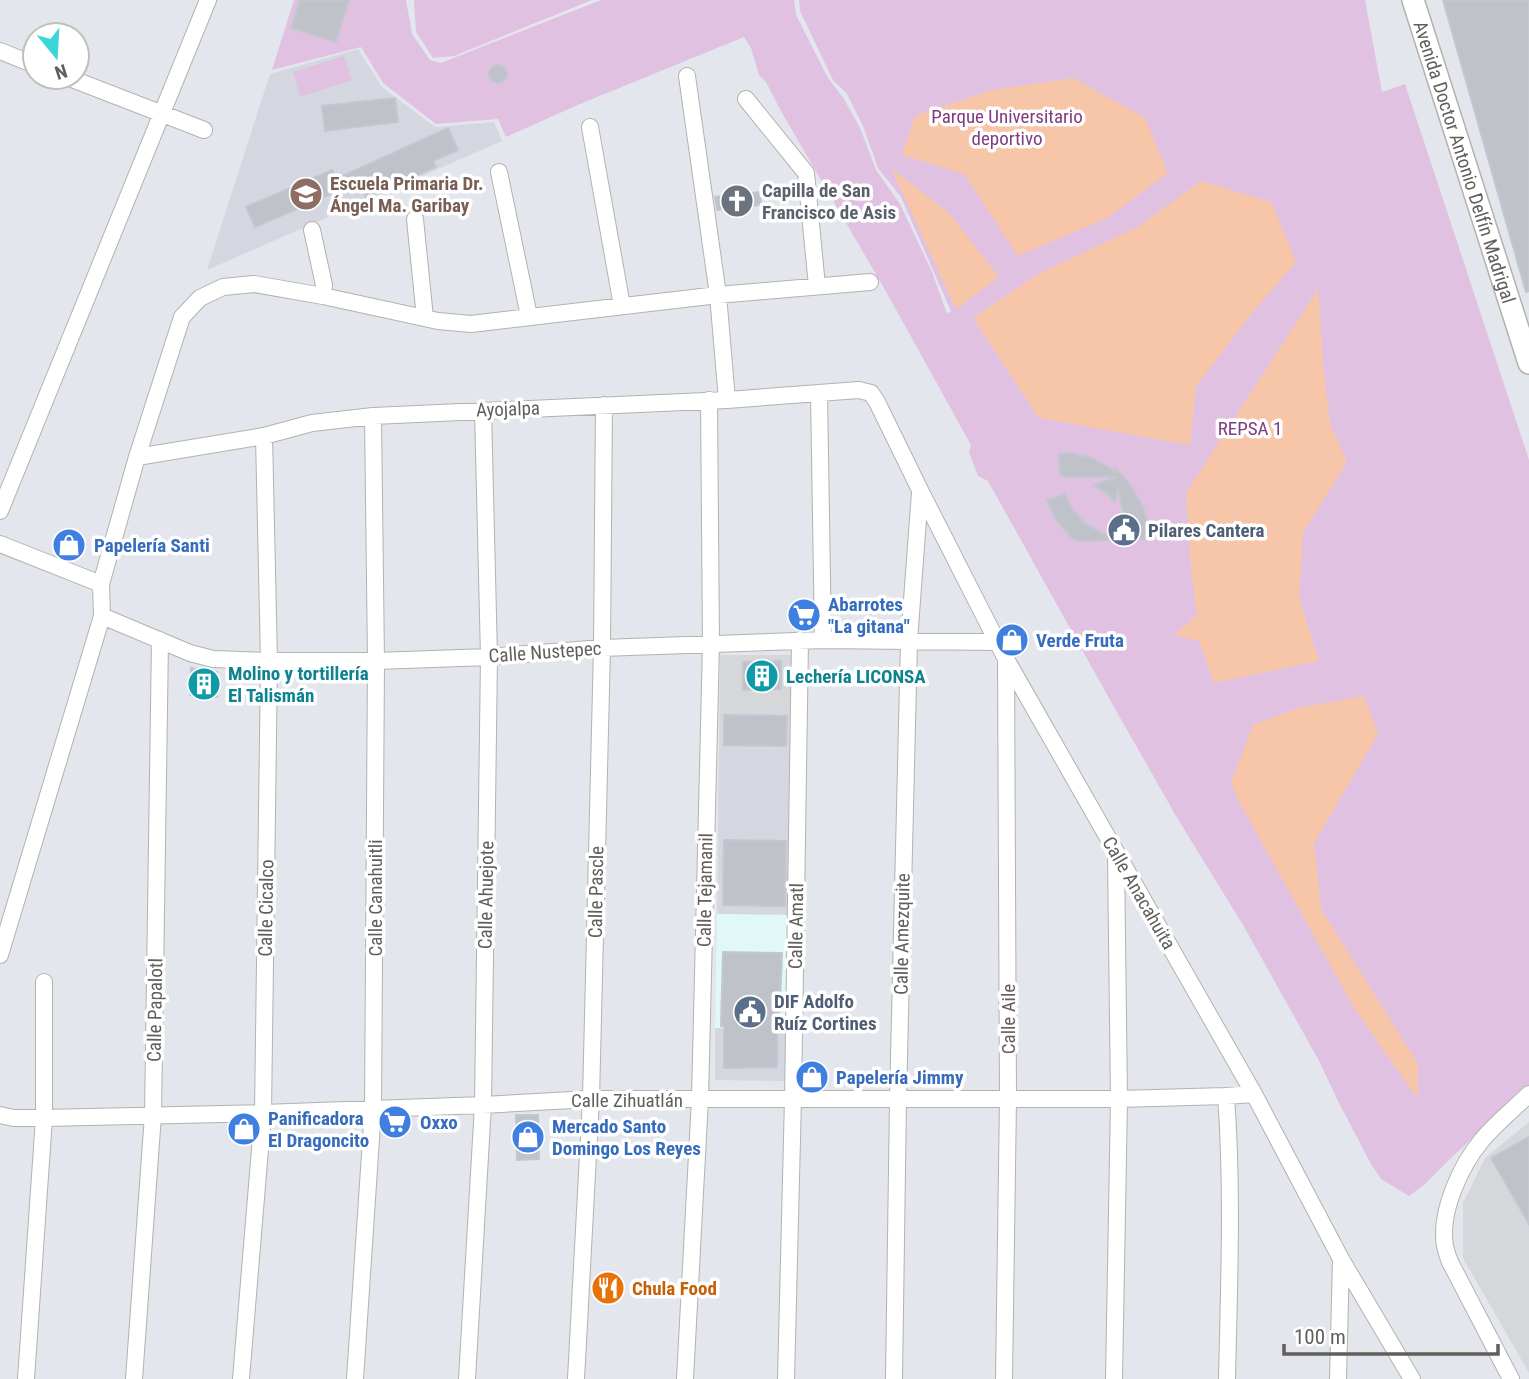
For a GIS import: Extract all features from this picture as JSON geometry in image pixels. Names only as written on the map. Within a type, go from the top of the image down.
[{"type":"main road","name":"Avenida Doctor Antonio Delfín Madrigal","points":[[1413,0],[1529,362]]},
{"type":"street","points":[[0,511],[208,0]]},
{"type":"street","points":[[0,51],[21,59]]},
{"type":"street","points":[[687,76],[718,295],[727,400]]},
{"type":"street","points":[[91,86],[204,130]]},
{"type":"street","points":[[746,99],[806,173],[817,286]]},
{"type":"street","points":[[590,127],[622,306]]},
{"type":"street","points":[[499,172],[529,317]]},
{"type":"street","points":[[415,219],[425,318]]},
{"type":"street","points":[[312,230],[324,285],[323,296]]},
{"type":"street","points":[[0,955],[102,616],[101,584],[137,457],[181,317],[200,298],[215,290],[238,284],[254,284],[425,318],[471,324],[718,295],[870,282]]},
{"type":"street","name":"Ayojalpa","points":[[137,457],[264,436],[313,423],[373,416],[727,400],[859,390],[870,393],[877,402]]},
{"type":"street","points":[[819,393],[823,639]]},
{"type":"street","name":"Calle Tejamanil","points":[[685,1379],[700,1099],[711,644],[709,400]]},
{"type":"street","name":"Calle Anacahuita","points":[[877,402],[1006,659],[1254,1094],[1341,1259],[1412,1379]]},
{"type":"street","name":"Calle Pascle","points":[[576,1379],[591,1099],[602,648],[604,405]]},
{"type":"street","name":"Calle Ahuejote","points":[[467,1379],[483,1105],[489,657],[483,410]]},
{"type":"street","name":"Calle Canahuitli","points":[[355,1379],[373,1109],[376,661],[373,416]]},
{"type":"street","name":"Calle Cicalco","points":[[241,1379],[263,1113],[269,661],[264,436]]},
{"type":"street","name":"Calle Amezquite","points":[[894,1379],[909,641],[920,490]]},
{"type":"street","points":[[0,544],[101,584]]},
{"type":"street","name":"Calle Nustepec","points":[[102,616],[191,653],[213,659],[269,661],[489,657],[602,648],[823,639],[997,642]]},
{"type":"street","name":"Calle Papalotl","points":[[134,1379],[153,1115],[159,640]]},
{"type":"street","name":"Calle Amatl","points":[[786,1379],[800,640]]},
{"type":"street","name":"Calle Aile","points":[[1004,1379],[1008,1098],[1006,659]]},
{"type":"street","points":[[1114,1379],[1119,1099],[1116,854]]},
{"type":"street","points":[[26,1379],[44,1118],[44,982]]},
{"type":"street","name":"Calle Zihuatlán","points":[[0,1115],[44,1118],[263,1113],[591,1099],[1119,1099],[1254,1094]]},
{"type":"street","points":[[1511,1379],[1450,1262],[1444,1229],[1450,1200],[1466,1163],[1482,1140],[1529,1094]]},
{"type":"street","points":[[1226,1096],[1230,1248],[1227,1379]]},
{"type":"street","points":[[1338,1379],[1341,1259]]},
{"type":"shaded area","name":"Escuela Primaria Dr. Ángel Ma. Garibay","points":[[358,49],[382,87],[435,127],[494,122],[502,141],[207,270],[270,74]]},
{"type":"shaded area","points":[[1073,78],[1145,118],[1168,173],[1107,218],[1018,256],[964,174],[902,155],[915,116],[992,90]]},
{"type":"shaded area","points":[[891,168],[949,213],[999,277],[956,309]]},
{"type":"shaded area","points":[[1201,181],[1271,202],[1296,262],[1252,313],[1196,386],[1190,445],[1039,418],[973,318],[1038,274],[1138,227]]},
{"type":"shaded area","points":[[1318,289],[1330,424],[1347,462],[1303,533],[1299,597],[1319,661],[1214,683],[1199,641],[1174,635],[1197,615],[1186,493]]},
{"type":"shaded area","points":[[720,655],[793,655],[792,749],[719,748]]},
{"type":"shaded area","points":[[1364,696],[1378,734],[1314,843],[1321,909],[1418,1064],[1417,1098],[1356,1011],[1238,800],[1231,782],[1253,725],[1298,708]]},
{"type":"shaded area","points":[[719,748],[792,749],[790,915],[717,914]]},
{"type":"shaded area","points":[[717,914],[790,915],[788,1029],[715,1028]]},
{"type":"shaded area","points":[[715,1028],[788,1029],[787,1081],[715,1080]]},
{"type":"shaded area","points":[[1529,1122],[1529,1373],[1463,1258],[1463,1203],[1485,1158]]},
{"type":"green space","name":"REPSA 1","points":[[294,0],[406,0],[412,34],[430,60],[441,63],[601,0],[794,0],[796,15],[828,78],[844,99],[860,128],[876,170],[900,204],[932,272],[947,314],[951,311],[901,197],[878,168],[863,126],[847,94],[833,80],[800,11],[799,0],[1365,0],[1382,92],[1405,84],[1529,460],[1529,1085],[1409,1196],[1381,1179],[1243,925],[1176,816],[988,481],[978,476],[969,452],[971,445],[766,82],[759,75],[751,48],[744,37],[506,137],[498,119],[436,124],[383,83],[361,47],[272,70]]},
{"type":"green space","points":[[414,0],[592,0],[454,56],[433,58],[416,32]]},
{"type":"green space","points":[[344,56],[352,80],[300,97],[293,72]]},
{"type":"building","points":[[300,0],[349,0],[336,42],[291,28]]},
{"type":"building","points":[[1443,0],[1529,0],[1529,291],[1526,292]]},
{"type":"building","points":[[498,65],[504,68],[507,74],[504,80],[498,83],[492,80],[489,74],[492,68]]},
{"type":"building","points":[[395,98],[398,122],[325,131],[322,106]]},
{"type":"building","points":[[448,128],[458,150],[433,161],[436,167],[366,197],[359,182],[255,227],[246,207],[332,170],[336,179]]},
{"type":"building","name":"Capilla de San Francisco de Asis","points":[[760,192],[761,205],[717,210],[715,197]]},
{"type":"building","points":[[1070,453],[1092,458],[1115,471],[1115,468],[1124,477],[1143,507],[1149,539],[1129,540],[1118,487],[1115,502],[1094,485],[1117,477],[1060,475],[1059,454]]},
{"type":"building","points":[[1065,494],[1084,523],[1115,540],[1077,541],[1072,538],[1057,521],[1047,500]]},
{"type":"building","name":"Papelería Santi","points":[[65,538],[76,542],[72,553],[61,549]]},
{"type":"building","name":"Lechería LICONSA","points":[[781,661],[781,689],[743,690],[743,662]]},
{"type":"building","name":"Molino y tortillería El Talismán","points":[[191,668],[217,672],[217,697],[190,695]]},
{"type":"building","points":[[724,715],[787,716],[786,746],[724,745]]},
{"type":"building","points":[[724,840],[786,841],[785,906],[723,905]]},
{"type":"building","points":[[723,952],[782,953],[777,1067],[724,1068],[724,1026],[721,1026]]},
{"type":"building","name":"Mercado Santo Domingo Los Reyes","points":[[516,1115],[538,1115],[539,1159],[517,1160]]},
{"type":"building","points":[[1529,1137],[1529,1224],[1491,1158]]},
{"type":"place","name":"Escuela Primaria Dr. Ángel Ma. Garibay","points":[[306,194]]},
{"type":"place","name":"Capilla de San Francisco de Asis","points":[[737,201]]},
{"type":"place","name":"Pilares Cantera","points":[[1124,530]]},
{"type":"place","name":"Papelería Santi","points":[[69,545]]},
{"type":"place","name":"Abarrotes \"La gitana\"","points":[[804,615]]},
{"type":"place","name":"Verde Fruta","points":[[1012,640]]},
{"type":"place","name":"Lechería LICONSA","points":[[762,676]]},
{"type":"place","name":"Molino y tortillería El Talismán","points":[[204,684]]},
{"type":"place","name":"DIF Adolfo Ruíz Cortines","points":[[750,1012]]},
{"type":"place","name":"Papelería Jimmy","points":[[812,1077]]},
{"type":"place","name":"Oxxo","points":[[395,1122]]},
{"type":"place","name":"Panificadora El Dragoncito","points":[[244,1129]]},
{"type":"place","name":"Mercado Santo Domingo Los Reyes","points":[[528,1137]]},
{"type":"place","name":"Chula Food","points":[[608,1288]]},
{"type":"park label","name":"Parque Universitario deportivo","points":[[1007,127]]}]
